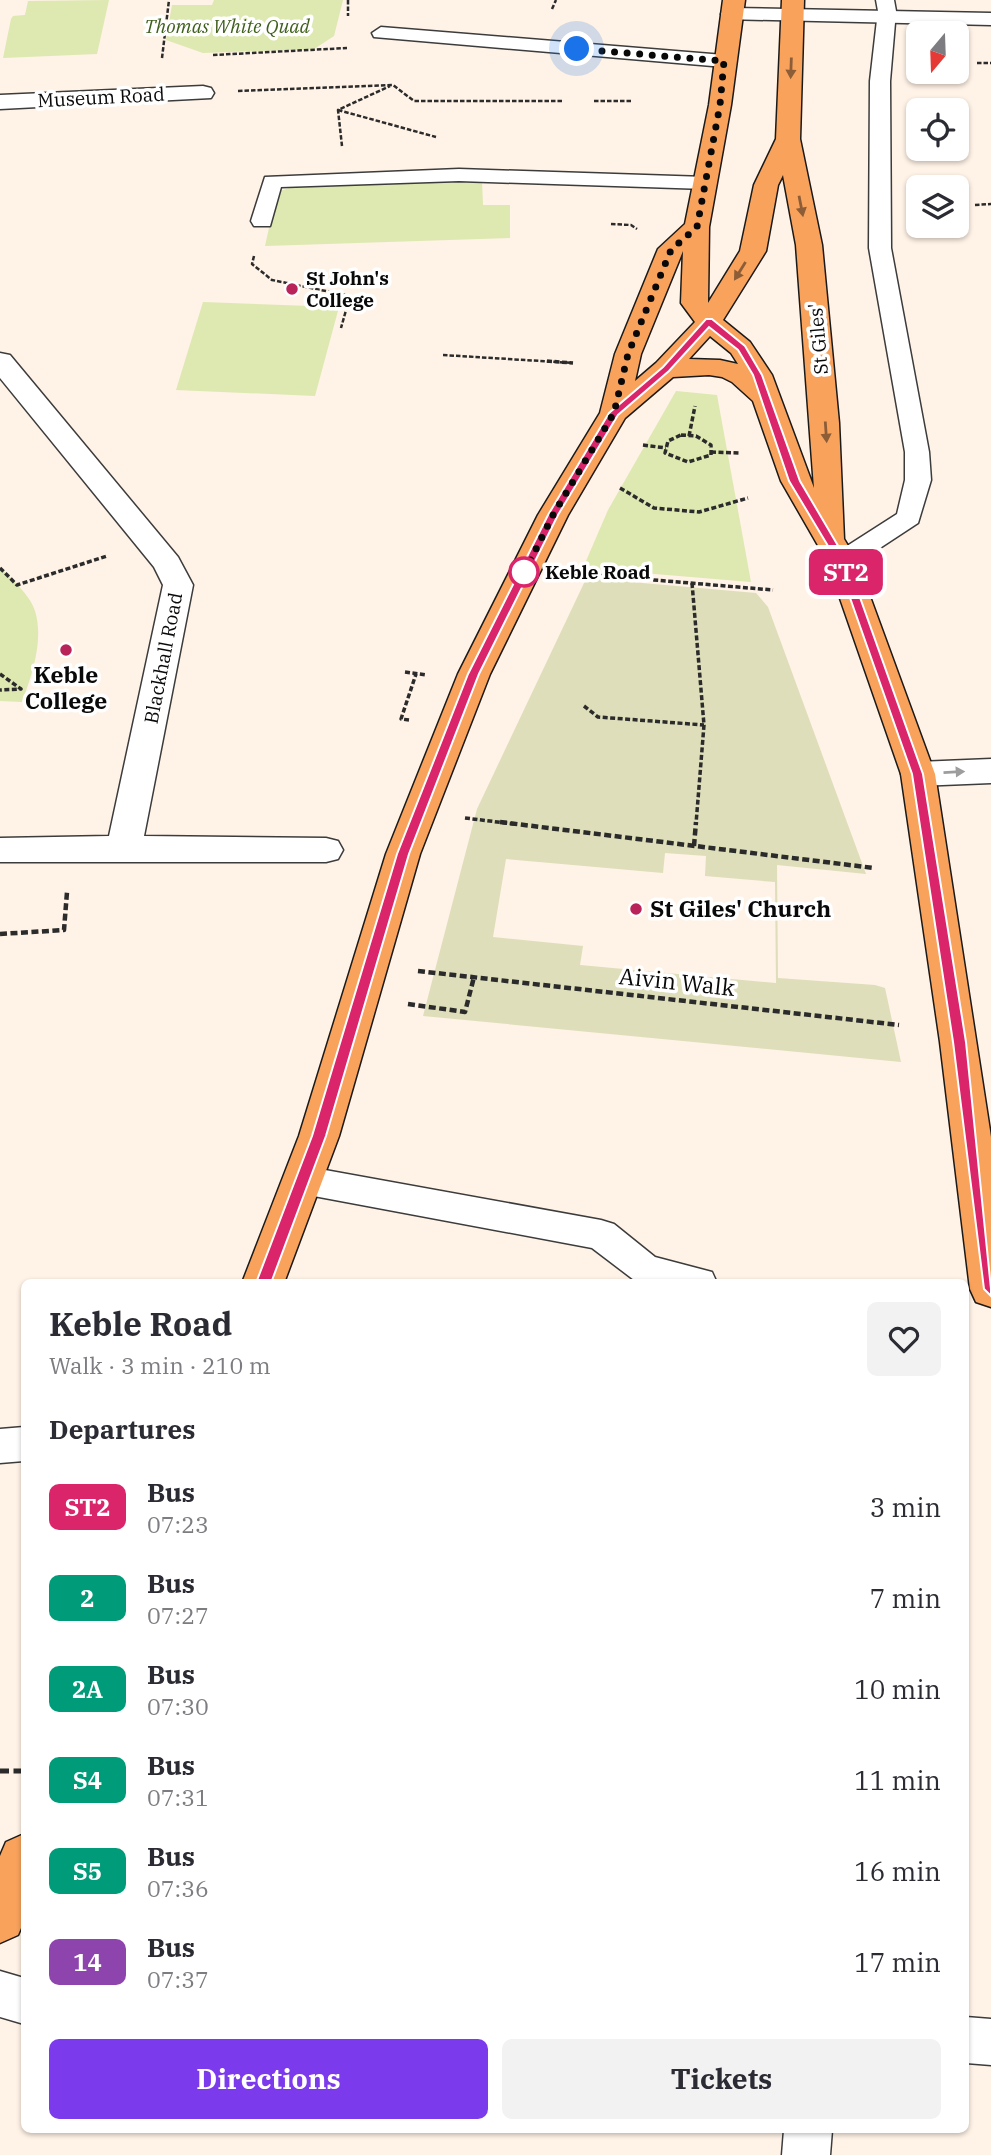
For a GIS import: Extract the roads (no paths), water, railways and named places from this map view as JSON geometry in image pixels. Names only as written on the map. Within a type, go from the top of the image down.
[{"type":"main road","name":"St Giles'","points":[[733,7],[697,227],[694,303],[709,321],[741,348],[758,375],[794,481],[837,551],[918,774],[960,1042],[991,1289]]},
{"type":"main road","name":"St Giles'","points":[[793,8],[788,139],[809,245],[837,551]]},
{"type":"main road","name":"St Giles'","points":[[614,413],[666,369],[709,321],[753,251],[766,186],[788,139]]},
{"type":"main road","name":"St Giles'","points":[[265,1279],[303,1180],[403,854],[474,674],[553,515],[614,413],[628,354],[671,250],[697,227]]},
{"type":"main road","points":[[666,369],[713,367],[734,370],[750,379],[767,399]]},
{"type":"main road","points":[[0,1917],[21,1867]]},
{"type":"street","points":[[733,7],[886,9],[991,19]]},
{"type":"street","name":"Museum Road","points":[[0,102],[203,93]]},
{"type":"street","name":"Blackhall Road","points":[[0,361],[159,554],[178,585],[124,848]]},
{"type":"street","points":[[918,774],[991,771]]},
{"type":"street","points":[[0,850],[326,850]]},
{"type":"lane","points":[[837,551],[909,518],[918,480],[917,452],[880,248],[880,81],[886,9]]},
{"type":"lane","points":[[381,33],[724,61]]},
{"type":"lane","points":[[262,221],[272,181],[459,175],[706,183]]},
{"type":"lane","points":[[303,1180],[601,1235],[645,1270],[682,1279]]},
{"type":"lane","points":[[0,1446],[21,1444]]},
{"type":"lane","points":[[0,1994],[21,2000]]},
{"type":"lane","points":[[969,2040],[991,2042]]},
{"type":"lane","points":[[806,2155],[808,2133]]},
{"type":"place","name":"St John's College","points":[[292,289]]},
{"type":"place","name":"Keble Road","points":[[524,572]]},
{"type":"place","name":"Keble College","points":[[66,650]]},
{"type":"place","name":"St Giles' Church","points":[[636,909]]},
{"type":"park label","name":"Thomas White Quad","points":[[227,26]]}]
